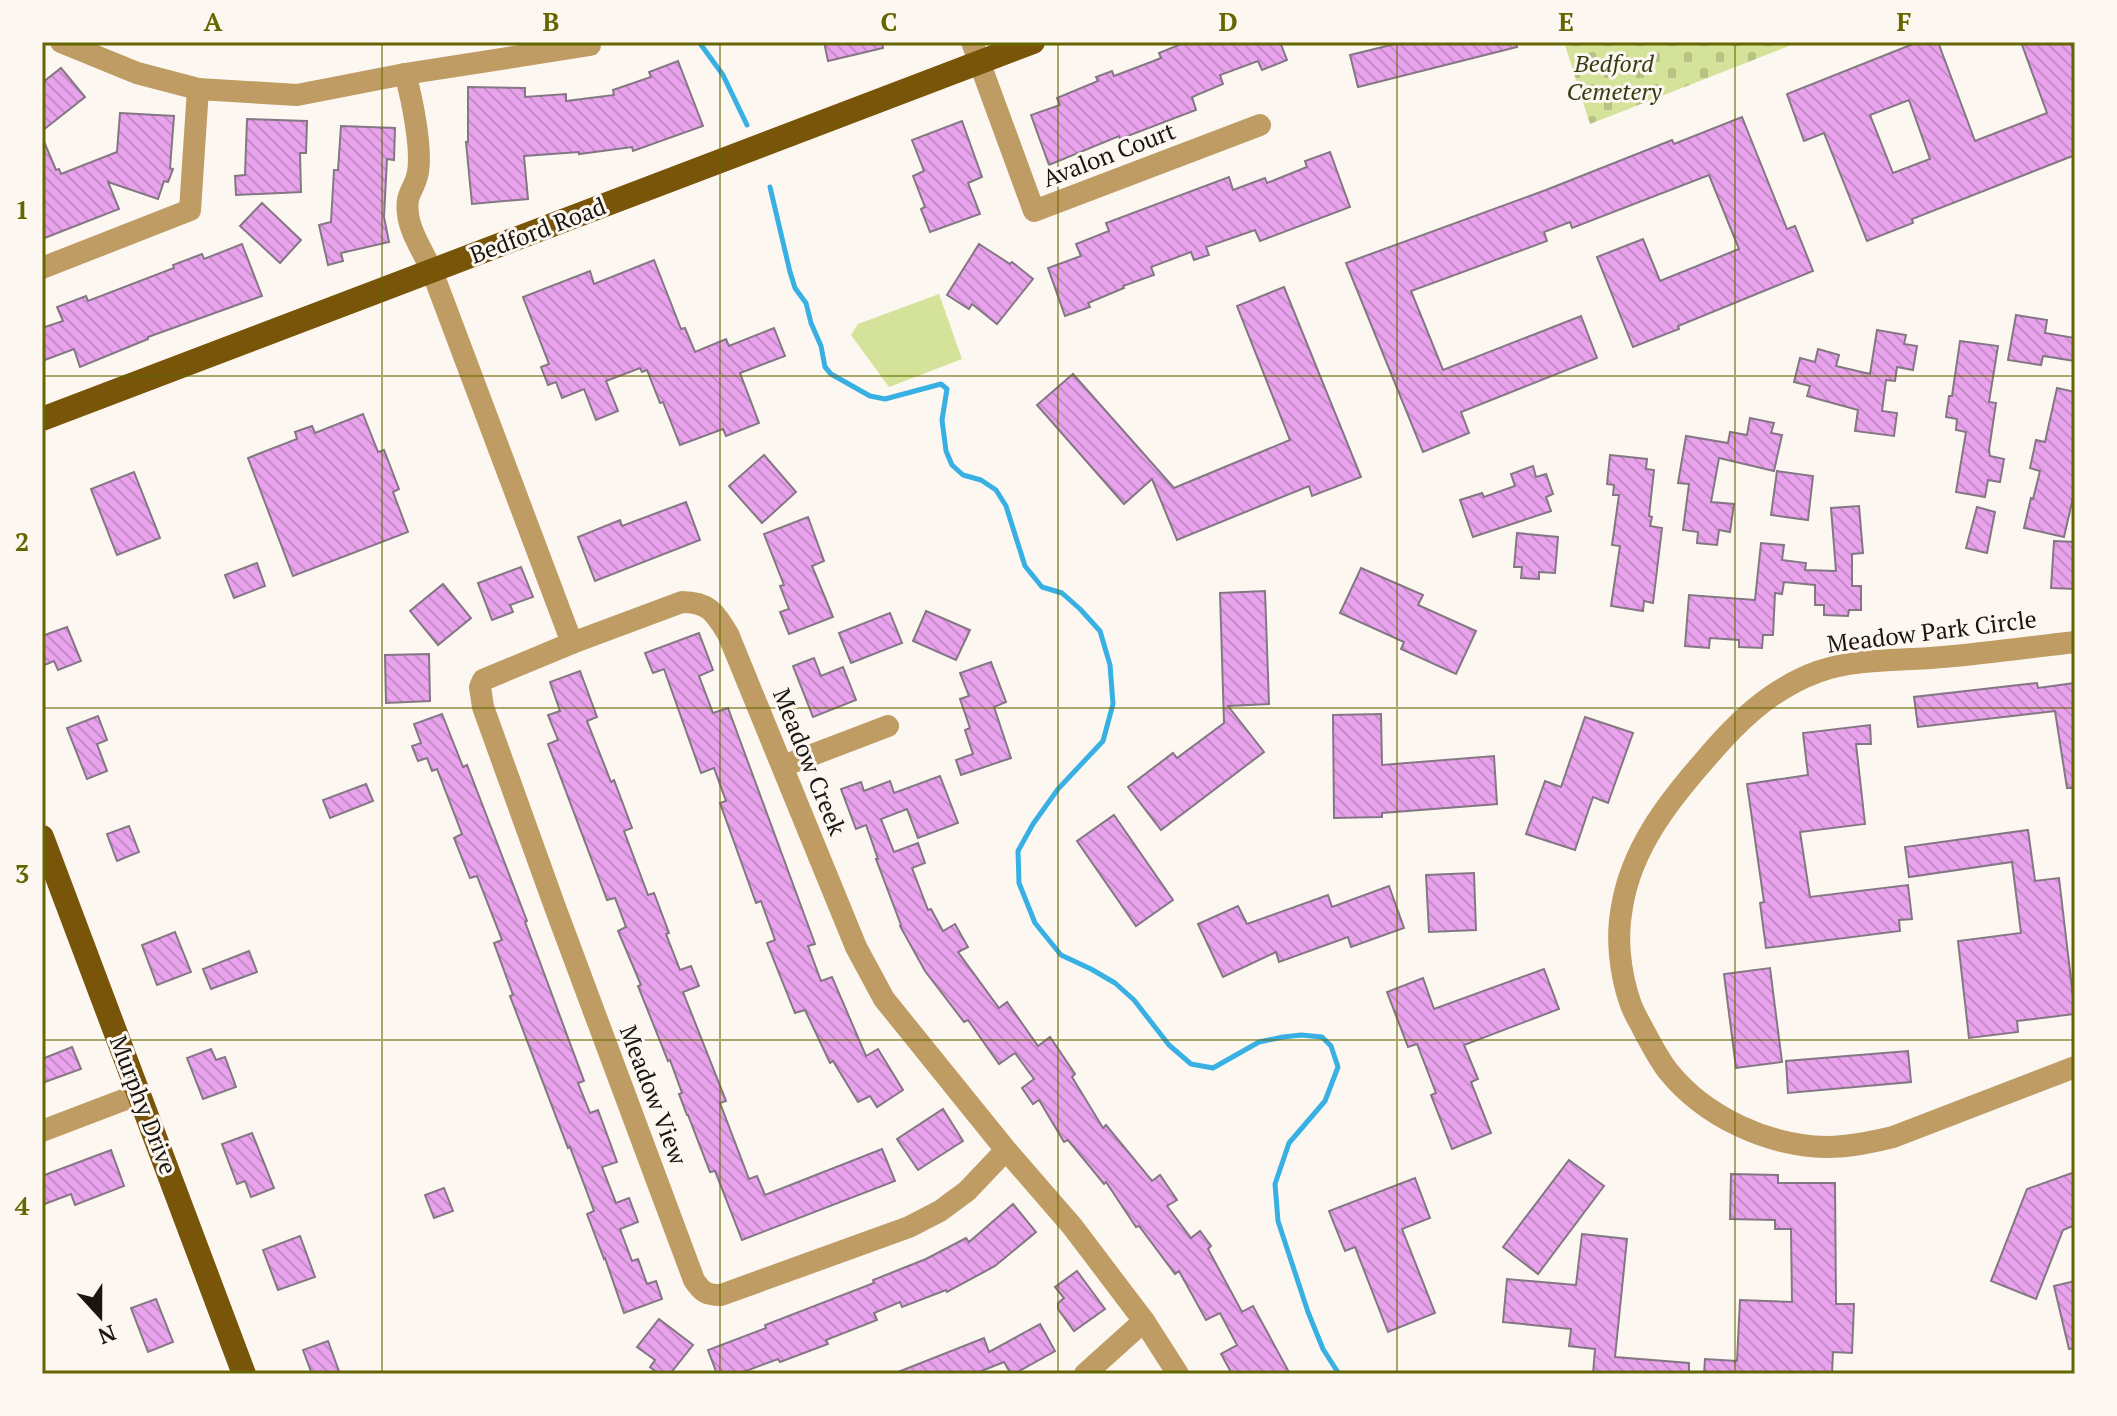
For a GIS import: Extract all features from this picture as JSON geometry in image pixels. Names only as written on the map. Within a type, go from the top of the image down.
[{"type":"main road","name":"Bedford Road","points":[[42,419],[432,271],[976,52],[1033,42]]},
{"type":"main road","name":"Murphy Drive","points":[[42,837],[244,1374]]},
{"type":"street","points":[[61,42],[137,73],[198,89],[297,95],[405,74],[590,45]]},
{"type":"street","name":"Avalon Court","points":[[976,52],[1034,211],[1260,125]]},
{"type":"street","points":[[405,74],[412,98],[418,163],[417,176],[408,196],[409,223],[432,271],[572,643]]},
{"type":"street","points":[[42,268],[190,210],[198,89]]},
{"type":"street","name":"Meadow Creek","points":[[572,643],[682,602],[695,602],[715,612],[728,634],[856,947],[884,999],[1072,1226],[1144,1321],[1178,1374]]},
{"type":"street","name":"Meadow Park Circle","points":[[2075,642],[1944,657],[1846,664],[1816,672],[1783,688],[1734,725],[1690,777],[1641,846],[1621,907],[1619,933],[1622,970],[1630,1004],[1657,1056],[1692,1095],[1726,1120],[1759,1135],[1827,1147],[1893,1137],[2075,1067]]},
{"type":"street","name":"Meadow View","points":[[572,643],[483,680],[480,687],[483,707],[638,1131],[694,1280],[702,1291],[708,1295],[721,1295],[909,1227],[940,1211],[967,1191],[1006,1150]]},
{"type":"street","points":[[783,766],[888,726]]},
{"type":"street","points":[[42,1131],[139,1094]]},
{"type":"street","points":[[1085,1374],[1144,1321]]},
{"type":"green space","name":"Bedford Cemetery","points":[[1564,42],[1799,42],[1590,124]]},
{"type":"green space","points":[[939,294],[962,359],[889,387],[851,335],[858,324]]},
{"type":"building","points":[[824,42],[882,42],[883,48],[828,61]]},
{"type":"building","points":[[1186,42],[1280,42],[1287,60],[1262,70],[1258,61],[1220,75],[1223,84],[1192,97],[1196,110],[1120,139],[1119,136],[1049,165],[1031,115],[1060,105],[1057,98],[1098,81],[1096,77],[1112,71],[1114,76],[1151,62],[1161,58],[1159,53]]},
{"type":"building","points":[[1403,42],[1516,42],[1517,47],[1358,87],[1350,55]]},
{"type":"building","points":[[1918,42],[1938,42],[1975,141],[2047,113],[2021,42],[2070,42],[2075,55],[2075,155],[1912,219],[1913,223],[1867,241],[1824,133],[1804,141],[1787,94]],"holes":[[[1909,100],[1930,159],[1893,173],[1870,115]]]},
{"type":"building","points":[[678,61],[703,126],[633,151],[632,147],[579,154],[524,156],[528,199],[472,204],[466,142],[468,87],[525,88],[525,97],[566,94],[566,101],[614,95],[613,90],[651,77],[649,72]]},
{"type":"building","points":[[61,68],[85,97],[42,131],[42,83]]},
{"type":"building","points":[[120,113],[174,116],[170,168],[173,169],[168,182],[164,181],[158,199],[108,182],[119,209],[42,239],[42,137],[56,170],[59,169],[61,174],[117,152]]},
{"type":"building","points":[[1742,117],[1787,229],[1795,226],[1813,271],[1633,347],[1597,257],[1643,239],[1660,281],[1739,249],[1709,175],[1572,228],[1570,222],[1544,232],[1547,241],[1411,291],[1443,370],[1581,316],[1597,358],[1461,412],[1469,433],[1423,452],[1346,263],[1672,140],[1674,144]]},
{"type":"building","points":[[247,119],[307,121],[306,153],[300,153],[301,192],[236,195],[235,176],[245,175]]},
{"type":"building","points":[[962,121],[982,177],[968,183],[980,214],[930,232],[921,209],[925,207],[913,176],[924,171],[912,140]]},
{"type":"building","points":[[341,126],[395,128],[394,160],[387,159],[384,217],[389,242],[341,253],[343,261],[328,265],[319,225],[331,222],[334,170],[338,170]]},
{"type":"building","points":[[1330,152],[1350,207],[1260,241],[1255,230],[1206,247],[1209,255],[1194,260],[1191,252],[1151,267],[1154,275],[1123,286],[1088,303],[1090,307],[1065,316],[1048,268],[1081,256],[1076,244],[1109,231],[1106,223],[1229,177],[1233,190],[1265,178],[1267,183],[1307,167],[1305,161]]},
{"type":"building","points":[[262,203],[301,240],[280,263],[240,226]]},
{"type":"building","points":[[242,244],[262,296],[148,337],[80,367],[74,349],[42,361],[42,328],[63,321],[57,307],[86,296],[88,301],[202,254],[204,259]]},
{"type":"building","points":[[979,244],[1010,264],[1012,262],[1033,279],[997,324],[972,304],[969,309],[947,295]]},
{"type":"building","points":[[654,260],[681,329],[685,328],[695,352],[726,339],[729,346],[774,328],[785,356],[740,373],[759,423],[726,436],[723,429],[680,445],[647,370],[642,372],[640,368],[606,381],[618,411],[596,420],[584,389],[562,398],[556,382],[548,385],[541,367],[549,364],[523,297],[590,271],[594,284]]},
{"type":"building","points":[[1284,287],[1361,477],[1312,496],[1309,486],[1177,540],[1152,479],[1124,504],[1037,405],[1073,374],[1174,488],[1290,440],[1237,306]]},
{"type":"building","points":[[2016,315],[2047,320],[2045,333],[2075,338],[2075,361],[2043,356],[2041,365],[2008,360]]},
{"type":"building","points":[[1877,330],[1906,335],[1904,344],[1917,346],[1913,370],[1897,367],[1895,381],[1886,380],[1882,411],[1897,413],[1894,436],[1855,431],[1858,410],[1807,396],[1810,386],[1794,382],[1800,358],[1815,362],[1818,349],[1839,355],[1836,366],[1870,374]]},
{"type":"building","points":[[1960,341],[1998,346],[1989,402],[1996,403],[1989,450],[1990,456],[2004,459],[2000,482],[1988,480],[1985,497],[1956,492],[1966,432],[1956,430],[1957,419],[1946,417]]},
{"type":"building","points":[[2057,388],[2075,392],[2075,489],[2064,537],[2024,528],[2040,471],[2030,468],[2036,440],[2045,442]]},
{"type":"building","points":[[363,414],[378,452],[384,450],[399,489],[393,492],[408,532],[293,576],[248,458],[297,439],[295,432],[312,426],[315,433]]},
{"type":"building","points":[[1750,418],[1774,423],[1771,433],[1782,435],[1774,471],[1719,458],[1711,502],[1734,504],[1730,532],[1719,530],[1717,545],[1697,543],[1698,532],[1683,530],[1689,484],[1678,483],[1686,436],[1728,443],[1730,432],[1747,435]]},
{"type":"building","points":[[764,455],[796,492],[762,523],[729,486]]},
{"type":"building","points":[[1610,455],[1647,459],[1646,469],[1654,470],[1650,526],[1662,528],[1653,603],[1644,601],[1643,611],[1611,606],[1620,546],[1612,545],[1619,495],[1613,495],[1614,485],[1607,484]]},
{"type":"building","points":[[1533,466],[1536,477],[1546,474],[1553,494],[1546,497],[1551,511],[1473,537],[1460,500],[1482,493],[1484,497],[1515,486],[1511,474]]},
{"type":"building","points":[[1777,471],[1813,476],[1808,520],[1771,515]]},
{"type":"building","points":[[134,472],[160,538],[117,555],[91,489]]},
{"type":"building","points":[[686,502],[700,540],[595,581],[578,537],[620,520],[622,526]]},
{"type":"building","points":[[1859,506],[1863,553],[1852,554],[1852,586],[1861,586],[1861,610],[1849,610],[1848,616],[1824,615],[1824,605],[1815,605],[1815,585],[1784,582],[1782,594],[1775,593],[1773,635],[1763,635],[1762,648],[1739,647],[1739,640],[1710,638],[1709,648],[1685,646],[1689,595],[1755,600],[1761,543],[1784,545],[1782,560],[1806,563],[1805,570],[1836,571],[1831,508]]},
{"type":"building","points":[[1977,507],[1995,512],[1987,553],[1966,548]]},
{"type":"building","points":[[808,517],[824,561],[812,566],[833,617],[789,634],[780,612],[789,609],[780,586],[784,585],[764,534]]},
{"type":"building","points":[[1517,533],[1558,537],[1555,573],[1539,572],[1539,579],[1521,578],[1522,567],[1514,567]]},
{"type":"building","points":[[2054,541],[2075,542],[2075,589],[2051,588]]},
{"type":"building","points":[[257,563],[265,586],[234,598],[225,575]]},
{"type":"building","points":[[521,567],[533,597],[510,605],[513,612],[492,620],[478,583]]},
{"type":"building","points":[[1361,568],[1423,595],[1418,605],[1476,631],[1456,674],[1401,649],[1404,642],[1340,613]]},
{"type":"building","points":[[443,584],[471,618],[438,645],[410,611]]},
{"type":"building","points":[[1265,591],[1269,704],[1228,706],[1264,752],[1161,830],[1128,787],[1173,753],[1177,758],[1224,723],[1220,593]]},
{"type":"building","points":[[926,611],[970,630],[956,660],[913,641]]},
{"type":"building","points":[[890,613],[902,643],[851,663],[839,633]]},
{"type":"building","points":[[67,627],[81,661],[58,670],[54,661],[42,666],[42,636]]},
{"type":"building","points":[[699,633],[713,670],[699,676],[713,713],[728,708],[815,944],[808,946],[821,981],[832,977],[866,1056],[878,1049],[903,1090],[877,1107],[870,1096],[858,1102],[833,1061],[830,1063],[805,1010],[795,1013],[767,943],[775,940],[761,901],[756,903],[720,803],[726,801],[714,768],[701,773],[664,669],[653,673],[645,653]]},
{"type":"building","points":[[429,654],[430,701],[386,703],[385,655]]},
{"type":"building","points":[[814,658],[821,676],[843,667],[856,700],[813,717],[793,666]]},
{"type":"building","points":[[991,662],[1006,702],[994,707],[1011,758],[961,775],[956,760],[973,754],[965,730],[970,728],[960,699],[969,696],[960,673]]},
{"type":"building","points":[[580,671],[597,717],[587,721],[632,828],[624,831],[648,895],[654,893],[680,970],[691,966],[699,986],[683,992],[726,1101],[720,1103],[749,1179],[757,1176],[765,1195],[882,1149],[895,1181],[742,1240],[715,1171],[710,1172],[679,1094],[682,1093],[670,1060],[638,986],[641,985],[618,931],[626,927],[615,898],[607,900],[548,744],[558,740],[548,715],[560,711],[550,682]]},
{"type":"building","points":[[2037,683],[2038,688],[2075,683],[2075,788],[2067,788],[2055,711],[1918,727],[1914,697]]},
{"type":"building","points":[[442,714],[463,767],[467,765],[527,921],[584,1081],[578,1083],[590,1113],[598,1110],[617,1162],[602,1167],[616,1203],[629,1198],[638,1222],[620,1229],[632,1261],[638,1259],[647,1284],[656,1281],[662,1299],[624,1313],[587,1214],[594,1211],[510,996],[513,995],[494,943],[502,940],[477,876],[470,878],[454,838],[462,834],[437,769],[432,771],[427,758],[418,761],[412,746],[421,743],[414,724]]},
{"type":"building","points":[[1381,714],[1382,765],[1494,756],[1497,804],[1382,813],[1382,817],[1334,818],[1333,715]]},
{"type":"building","points":[[98,716],[107,740],[97,744],[107,771],[87,779],[67,728]]},
{"type":"building","points":[[1585,717],[1633,733],[1608,803],[1593,797],[1575,850],[1526,834],[1545,781],[1561,787]]},
{"type":"building","points":[[1870,725],[1871,744],[1856,744],[1865,824],[1800,832],[1810,897],[1908,885],[1912,919],[1899,920],[1900,931],[1766,948],[1760,903],[1764,902],[1747,784],[1808,775],[1803,733]]},
{"type":"building","points":[[940,776],[958,823],[918,838],[907,809],[881,819],[894,852],[918,843],[925,863],[912,868],[928,910],[931,909],[943,931],[955,924],[968,947],[958,952],[999,1008],[1007,1002],[1038,1046],[1050,1037],[1075,1074],[1072,1077],[1103,1128],[1106,1125],[1152,1181],[1160,1175],[1177,1200],[1167,1206],[1191,1238],[1200,1231],[1211,1246],[1208,1249],[1242,1312],[1253,1306],[1290,1374],[1232,1374],[1221,1354],[1237,1345],[1220,1313],[1206,1320],[1179,1271],[1175,1274],[1139,1226],[1136,1227],[1106,1182],[1104,1184],[1068,1140],[1064,1142],[1039,1100],[1033,1104],[1022,1088],[1034,1079],[1015,1053],[999,1064],[968,1020],[964,1022],[925,971],[900,926],[866,825],[856,829],[841,789],[861,782],[864,791],[890,781],[894,793]]},
{"type":"building","points":[[366,784],[373,801],[330,818],[323,800]]},
{"type":"building","points":[[1114,815],[1173,900],[1136,926],[1077,841]]},
{"type":"building","points":[[129,826],[139,852],[117,861],[107,834]]},
{"type":"building","points":[[2028,830],[2035,881],[2059,878],[2075,1014],[2017,1021],[2018,1032],[1969,1038],[1958,941],[2021,933],[2012,862],[1909,877],[1905,847]]},
{"type":"building","points":[[1474,873],[1476,930],[1429,932],[1426,875]]},
{"type":"building","points":[[1389,886],[1404,928],[1351,947],[1348,937],[1279,962],[1276,952],[1223,977],[1198,924],[1238,906],[1247,924],[1328,895],[1332,907]]},
{"type":"building","points":[[175,932],[191,972],[157,985],[142,945]]},
{"type":"building","points":[[249,951],[257,972],[211,989],[203,969]]},
{"type":"building","points":[[1770,968],[1782,1062],[1736,1068],[1724,974]]},
{"type":"building","points":[[1544,969],[1559,1009],[1464,1045],[1478,1079],[1471,1082],[1491,1133],[1452,1149],[1431,1095],[1436,1093],[1417,1044],[1408,1047],[1387,992],[1423,978],[1434,1009]]},
{"type":"building","points":[[72,1047],[81,1069],[42,1083],[42,1059]]},
{"type":"building","points":[[211,1049],[216,1060],[225,1057],[236,1087],[203,1099],[187,1058]]},
{"type":"building","points":[[1908,1051],[1911,1082],[1788,1093],[1786,1061]]},
{"type":"building","points":[[943,1109],[963,1141],[918,1170],[897,1139]]},
{"type":"building","points":[[252,1133],[274,1188],[251,1197],[245,1181],[237,1184],[222,1144]]},
{"type":"building","points":[[111,1150],[124,1186],[75,1205],[71,1194],[42,1205],[42,1176]]},
{"type":"building","points":[[1569,1160],[1604,1186],[1538,1274],[1503,1247]]},
{"type":"building","points":[[2075,1172],[2075,1225],[2063,1230],[2036,1299],[1991,1281],[2027,1189]]},
{"type":"building","points":[[1731,1174],[1778,1175],[1778,1183],[1835,1183],[1836,1304],[1854,1304],[1852,1353],[1833,1352],[1832,1374],[1704,1374],[1705,1359],[1737,1361],[1740,1300],[1792,1302],[1791,1229],[1775,1229],[1775,1220],[1730,1219]]},
{"type":"building","points":[[1415,1178],[1430,1218],[1402,1229],[1435,1313],[1388,1332],[1355,1247],[1345,1251],[1329,1211]]},
{"type":"building","points":[[444,1188],[453,1211],[434,1218],[425,1195]]},
{"type":"building","points":[[1013,1204],[1036,1232],[995,1266],[947,1292],[902,1307],[900,1302],[874,1313],[877,1320],[826,1340],[828,1344],[738,1374],[717,1374],[708,1350],[874,1283],[873,1280],[926,1259],[966,1238],[969,1242]]},
{"type":"building","points":[[1582,1234],[1627,1239],[1615,1357],[1689,1363],[1689,1374],[1593,1374],[1595,1349],[1569,1346],[1571,1329],[1503,1322],[1507,1279],[1576,1285]]},
{"type":"building","points":[[300,1236],[315,1277],[278,1290],[263,1250]]},
{"type":"building","points":[[1077,1271],[1105,1309],[1074,1331],[1058,1309],[1058,1303],[1064,1298],[1055,1287]]},
{"type":"building","points":[[2075,1281],[2075,1348],[2069,1349],[2054,1286]]},
{"type":"building","points":[[156,1299],[173,1342],[148,1352],[131,1308]]},
{"type":"building","points":[[659,1319],[693,1345],[670,1374],[659,1374],[650,1367],[655,1360],[637,1347]]},
{"type":"building","points":[[1040,1324],[1055,1351],[1014,1374],[1004,1362],[974,1374],[893,1374],[984,1338],[989,1352]]},
{"type":"building","points":[[328,1341],[340,1374],[312,1374],[303,1350]]},
{"type":"waterway","points":[[699,42],[723,75],[747,125]]},
{"type":"waterway","points":[[770,187],[790,272],[795,288],[806,303],[825,367],[831,374],[870,396],[885,399],[941,384],[947,389],[942,420],[946,451],[952,465],[963,475],[981,480],[996,490],[1006,506],[1025,566],[1042,587],[1062,593],[1100,631],[1110,665],[1113,704],[1103,741],[1058,789],[1018,851],[1019,883],[1035,923],[1061,955],[1115,983],[1134,1000],[1169,1045],[1191,1064],[1213,1068],[1259,1042],[1283,1037],[1322,1037],[1331,1046],[1338,1067],[1325,1101],[1289,1143],[1275,1184],[1278,1221],[1308,1312],[1323,1349],[1339,1374]]}]
